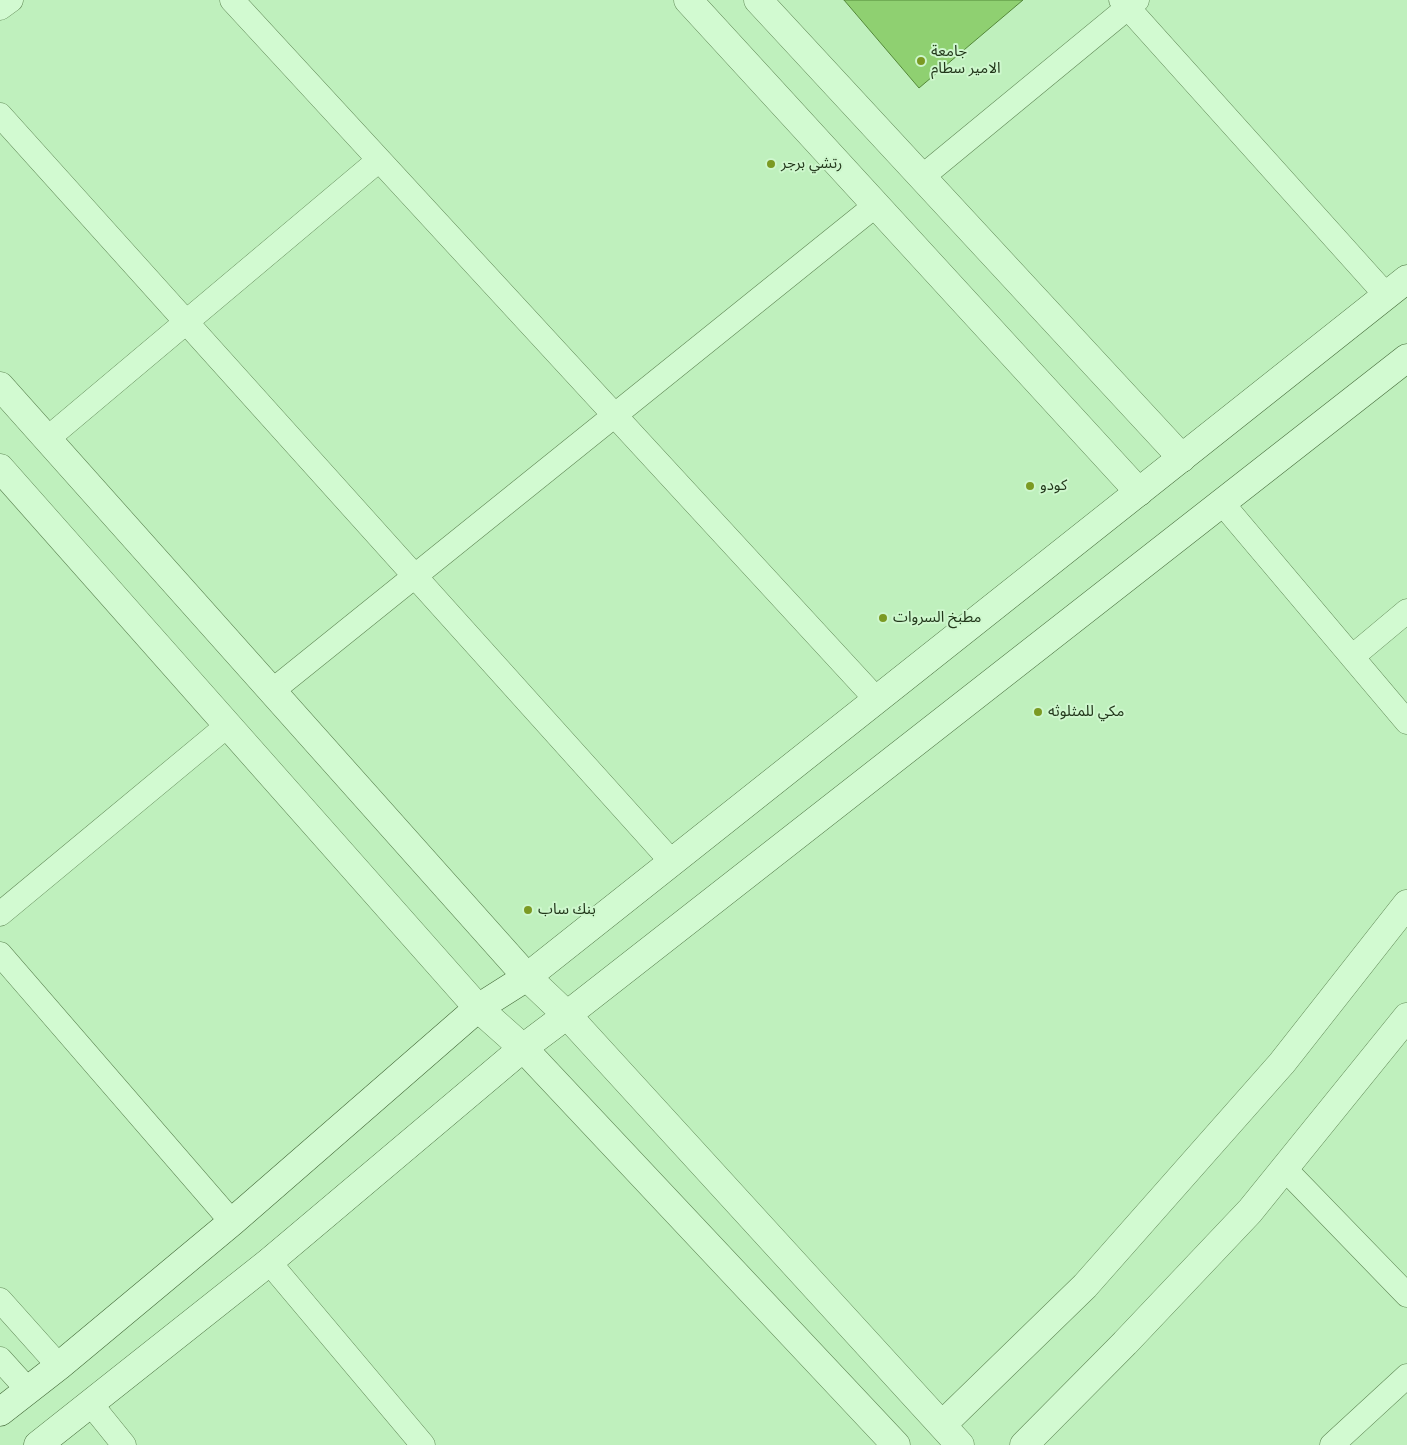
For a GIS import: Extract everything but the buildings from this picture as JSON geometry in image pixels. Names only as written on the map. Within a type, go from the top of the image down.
[{"type":"street","points":[[0,8],[11,0]]},
{"type":"street","points":[[232,0],[877,700]]},
{"type":"street","points":[[688,0],[1139,492]]},
{"type":"street","points":[[758,0],[1182,458]]},
{"type":"street","points":[[922,177],[1128,2],[1386,295]]},
{"type":"street","points":[[0,115],[672,862]]},
{"type":"street","points":[[47,439],[379,160]]},
{"type":"street","points":[[272,691],[876,205]]},
{"type":"street","points":[[0,1412],[59,1366],[232,1222],[478,1008],[527,977],[1407,279]]},
{"type":"street","points":[[38,1445],[269,1262],[523,1048],[568,1015],[1407,358]]},
{"type":"street","points":[[0,386],[527,977],[568,1015],[960,1445]]},
{"type":"street","points":[[0,468],[478,1008],[523,1048],[896,1445]]},
{"type":"street","points":[[1222,503],[1407,722]]},
{"type":"street","points":[[1352,657],[1407,611]]},
{"type":"street","points":[[0,914],[228,725]]},
{"type":"street","points":[[942,1425],[1085,1286],[1282,1063],[1407,904]]},
{"type":"street","points":[[0,954],[232,1222]]},
{"type":"street","points":[[1024,1445],[1125,1343],[1250,1211],[1407,1017]]},
{"type":"street","points":[[1284,1168],[1407,1295]]},
{"type":"street","points":[[269,1262],[423,1445]]},
{"type":"street","points":[[0,1300],[59,1366]]},
{"type":"street","points":[[0,1359],[28,1390]]},
{"type":"street","points":[[1332,1445],[1407,1376]]},
{"type":"street","points":[[90,1404],[124,1445]]},
{"type":"place","name":"جامعة الامير سطام","points":[[921,61]]},
{"type":"place","name":"رتشي برجر","points":[[771,164]]},
{"type":"place","name":"كودو","points":[[1030,486]]},
{"type":"place","name":"مطبخ السروات","points":[[883,618]]},
{"type":"place","name":"مكي للمثلوثه","points":[[1038,712]]},
{"type":"place","name":"بنك ساب","points":[[528,910]]}]
